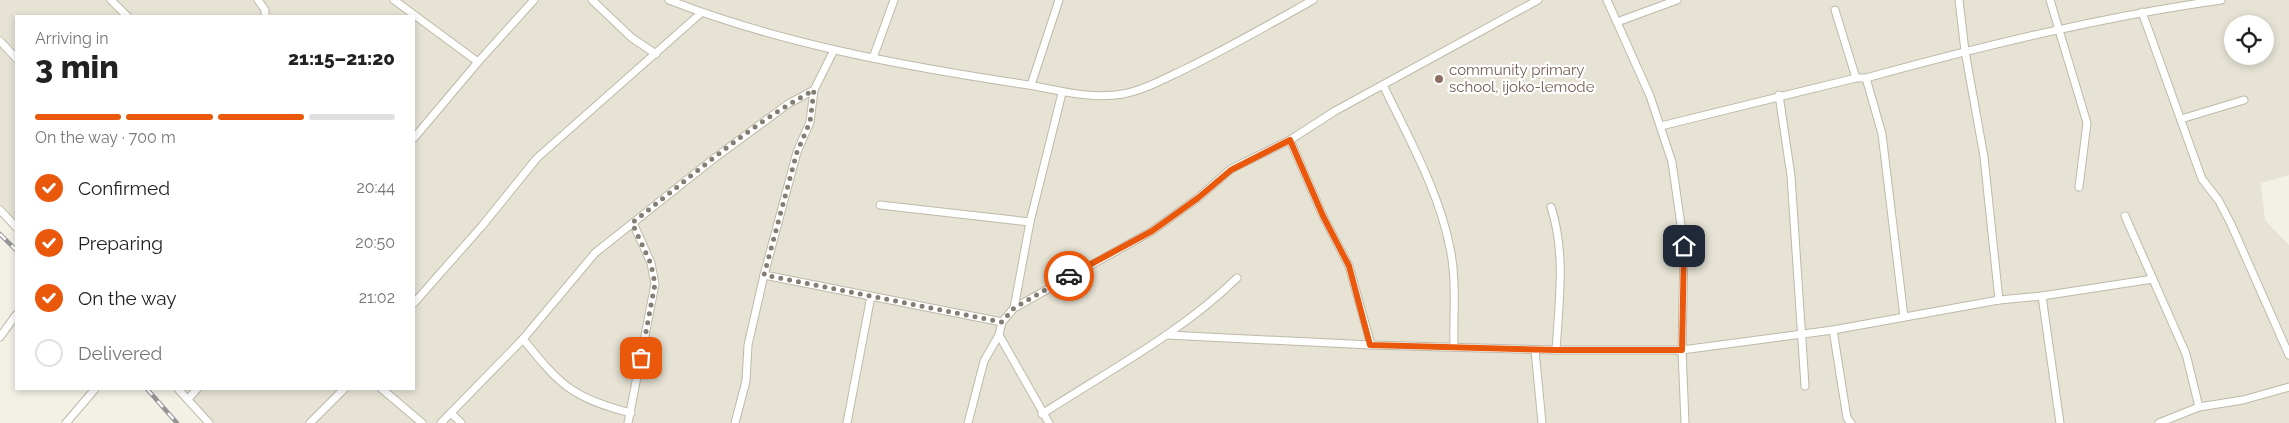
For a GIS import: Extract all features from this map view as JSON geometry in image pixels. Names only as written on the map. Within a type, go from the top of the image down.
[{"type":"street","points":[[111,0],[127,15]]},
{"type":"street","points":[[258,0],[265,10],[265,15]]},
{"type":"street","points":[[394,0],[414,15]]},
{"type":"street","points":[[415,137],[478,62],[534,0]]},
{"type":"street","points":[[592,0],[632,38],[656,54]]},
{"type":"street","points":[[669,0],[701,13],[834,50],[1031,85],[1062,93],[1107,95],[1137,90],[1196,64],[1313,0]]},
{"type":"street","points":[[873,58],[894,0]]},
{"type":"street","points":[[1031,85],[1059,0]]},
{"type":"street","points":[[968,423],[984,361],[999,335],[1002,322],[1014,308],[1152,231],[1198,198],[1231,170],[1290,140],[1335,111],[1538,0]]},
{"type":"street","points":[[1607,0],[1661,126],[1672,162],[1684,246],[1682,350],[1684,423]]},
{"type":"street","points":[[1617,22],[1677,0]]},
{"type":"street","points":[[1959,0],[1965,51],[1984,157],[1999,300]]},
{"type":"street","points":[[2050,0],[2057,29],[2087,123],[2078,187]]},
{"type":"street","points":[[2157,0],[2159,9]]},
{"type":"street","points":[[1661,126],[1779,95],[1856,78],[1866,78],[1965,51],[2057,29],[2142,12],[2221,0]]},
{"type":"street","points":[[1834,10],[1856,78]]},
{"type":"street","points":[[2142,12],[2202,179],[2219,200],[2231,224],[2289,354]]},
{"type":"street","points":[[415,302],[482,226],[537,158],[701,13]]},
{"type":"street","points":[[415,16],[478,62]]},
{"type":"street","points":[[0,41],[15,57]]},
{"type":"street","points":[[735,423],[746,381],[748,345],[764,275],[797,152],[810,122],[814,90],[834,50]]},
{"type":"street","points":[[1866,78],[1882,134],[1904,317]]},
{"type":"street","points":[[1383,85],[1418,160],[1445,226],[1451,250],[1454,347]]},
{"type":"street","points":[[441,423],[523,339],[595,253],[712,160],[788,104],[814,90]]},
{"type":"street","points":[[1014,308],[1030,222],[1062,93]]},
{"type":"street","points":[[1779,95],[1791,176],[1806,386]]},
{"type":"street","points":[[2181,119],[2244,100]]},
{"type":"street","points":[[1290,140],[1323,216],[1349,266],[1370,345]]},
{"type":"street","points":[[880,205],[1030,222]]},
{"type":"street","points":[[1551,207],[1559,230],[1561,276],[1556,350]]},
{"type":"street","points":[[0,210],[15,226]]},
{"type":"street","points":[[2125,216],[2186,354],[2199,407]]},
{"type":"street","points":[[628,423],[655,284],[651,264],[632,223]]},
{"type":"street","points":[[764,275],[1002,322]]},
{"type":"street","points":[[1042,414],[1166,335],[1213,302],[1237,278]]},
{"type":"street","points":[[1166,335],[1370,345],[1535,350],[1682,350],[1802,335],[1999,300],[2042,296],[2153,279]]},
{"type":"street","points":[[847,423],[871,296]]},
{"type":"street","points":[[2042,296],[2060,423]]},
{"type":"street","points":[[0,337],[15,316]]},
{"type":"street","points":[[1833,330],[1847,418],[1851,423]]},
{"type":"street","points":[[999,335],[1042,414],[1049,423]]},
{"type":"street","points":[[523,339],[548,370],[567,388],[599,405],[631,413]]},
{"type":"street","points":[[1535,350],[1542,423]]},
{"type":"street","points":[[2159,423],[2199,407],[2243,400],[2289,387]]},
{"type":"street","points":[[66,423],[94,390]]},
{"type":"street","points":[[179,390],[209,423]]},
{"type":"street","points":[[188,399],[196,390]]},
{"type":"street","points":[[310,423],[343,390]]},
{"type":"street","points":[[383,390],[422,423]]},
{"type":"street","points":[[451,413],[461,423]]},
{"type":"shaded area","points":[[0,0],[2289,0],[2289,175],[2261,183],[2265,220],[2289,245],[2289,423],[210,423],[179,390],[415,390],[415,15],[15,15],[15,221],[0,205]]},
{"type":"railway","points":[[0,234],[15,249]]},
{"type":"railway","points":[[148,390],[177,423]]},
{"type":"way so far","points":[[641,358],[655,284],[651,264],[632,223],[712,160],[788,104],[814,90],[810,122],[797,152],[764,275],[1002,322],[1014,308],[1069,276]]},
{"type":"place","name":"community primary school, ijoko-lemode","points":[[1439,79]]},
{"type":"route","points":[[1069,276],[1152,231],[1198,198],[1231,170],[1290,140],[1323,216],[1349,266],[1370,345],[1556,350],[1682,350],[1685,279],[1684,246]]}]
